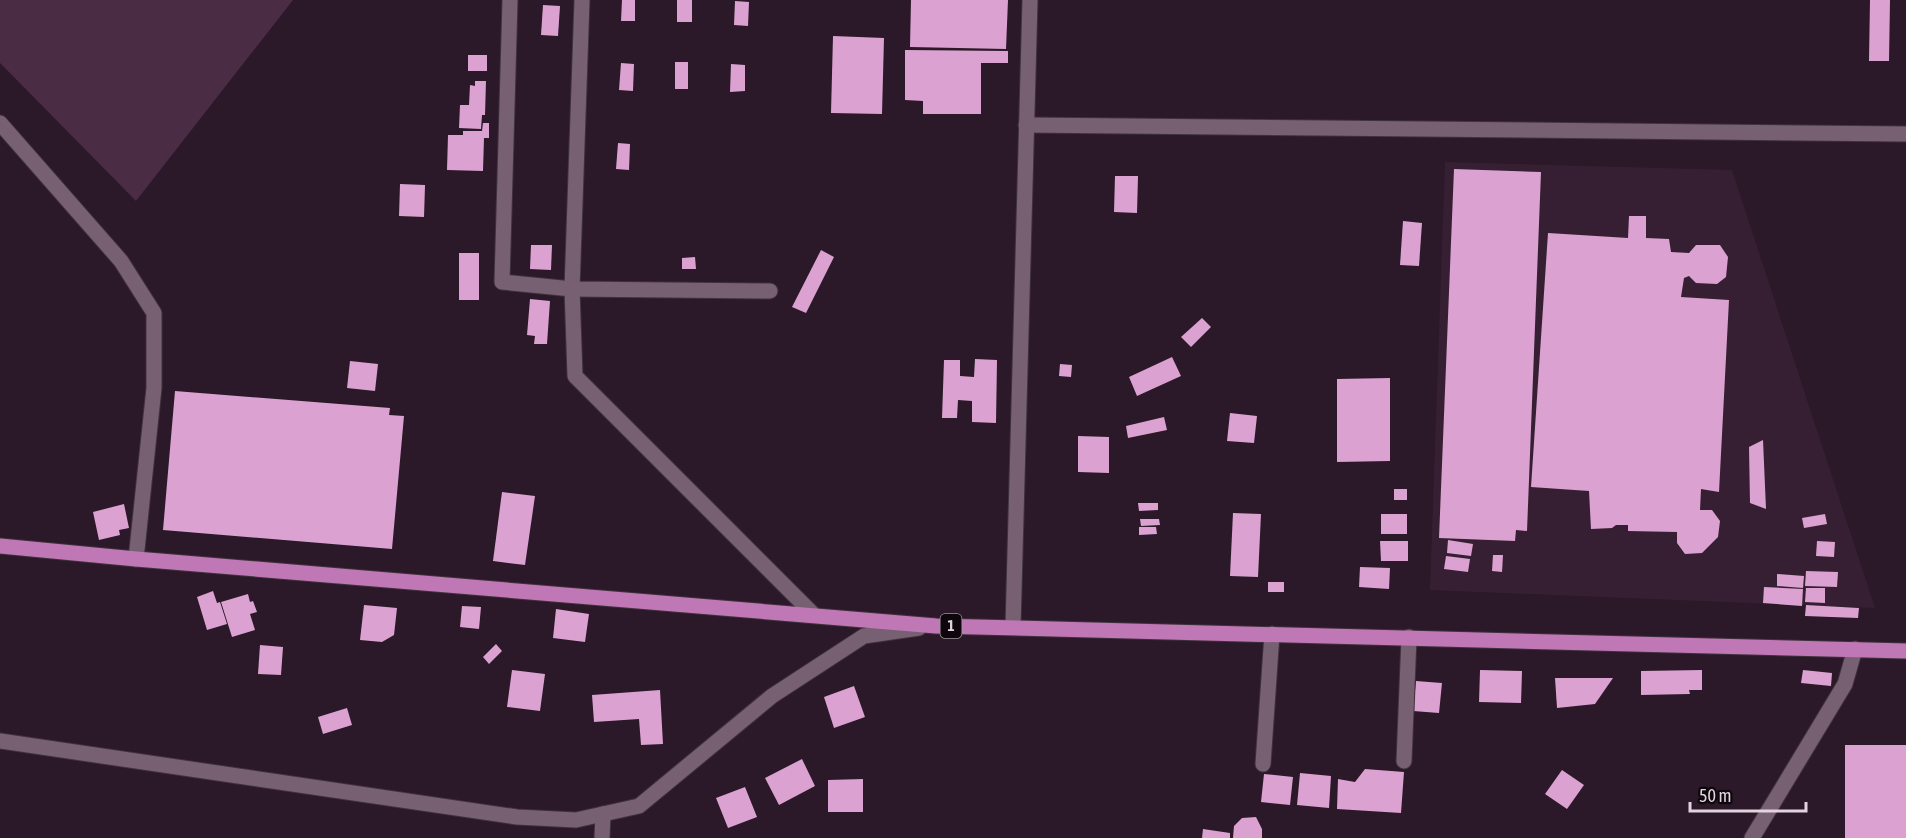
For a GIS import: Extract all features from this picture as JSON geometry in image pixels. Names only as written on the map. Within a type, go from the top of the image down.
[{"type":"main road","name":"1","points":[[0,546],[936,626],[1906,651]]},
{"type":"street","points":[[510,0],[502,282],[572,289],[770,291]]},
{"type":"street","points":[[582,0],[572,289],[575,376],[814,615]]},
{"type":"street","points":[[1013,627],[1030,0]]},
{"type":"street","points":[[0,123],[121,261],[154,313],[154,388],[136,559]]},
{"type":"street","points":[[1026,124],[1906,134]]},
{"type":"street","points":[[0,741],[517,817],[576,820],[639,806],[772,696],[864,636],[936,626]]},
{"type":"street","points":[[1263,765],[1272,634]]},
{"type":"street","points":[[1404,761],[1409,637]]},
{"type":"street","points":[[1752,838],[1845,684],[1855,649]]},
{"type":"street","points":[[602,838],[603,814]]},
{"type":"shaded area","points":[[0,0],[293,0],[136,201],[0,63]]},
{"type":"shaded area","points":[[1445,162],[1732,170],[1875,608],[1430,590]]},
{"type":"building","points":[[622,0],[635,0],[635,21],[621,21]]},
{"type":"building","points":[[677,0],[692,0],[692,22],[677,22]]},
{"type":"building","points":[[911,0],[1008,0],[1006,49],[910,47]]},
{"type":"building","points":[[1870,0],[1890,0],[1889,61],[1869,61]]},
{"type":"building","points":[[735,1],[749,2],[748,26],[734,25]]},
{"type":"building","points":[[543,5],[560,6],[558,36],[541,35]]},
{"type":"building","points":[[833,36],[884,38],[882,114],[831,113]]},
{"type":"building","points":[[905,50],[1008,51],[1008,63],[981,63],[981,114],[923,114],[923,101],[905,100]]},
{"type":"building","points":[[468,55],[487,55],[487,71],[468,71]]},
{"type":"building","points":[[675,62],[688,62],[688,89],[675,89]]},
{"type":"building","points":[[621,63],[634,64],[633,91],[619,90]]},
{"type":"building","points":[[731,64],[745,65],[745,91],[730,92]]},
{"type":"building","points":[[475,81],[486,81],[485,115],[482,115],[481,129],[459,128],[460,105],[469,105],[470,85],[475,86]]},
{"type":"building","points":[[483,123],[489,123],[489,138],[484,138],[483,171],[447,170],[448,135],[463,135],[463,131],[482,131]]},
{"type":"building","points":[[618,143],[630,144],[629,170],[616,169]]},
{"type":"building","points":[[1454,169],[1541,172],[1527,531],[1516,530],[1515,541],[1439,538]]},
{"type":"building","points":[[1115,176],[1138,176],[1137,213],[1114,212]]},
{"type":"building","points":[[400,184],[425,185],[424,217],[399,216]]},
{"type":"building","points":[[1629,216],[1646,216],[1646,238],[1669,239],[1671,252],[1689,253],[1696,245],[1720,245],[1728,257],[1726,277],[1717,284],[1696,283],[1689,276],[1684,278],[1681,297],[1729,300],[1719,492],[1701,489],[1700,510],[1712,510],[1720,521],[1718,537],[1702,553],[1685,554],[1677,543],[1677,532],[1628,531],[1628,525],[1591,529],[1589,491],[1531,487],[1548,233],[1628,238]]},
{"type":"building","points":[[1403,221],[1422,223],[1419,266],[1400,265]]},
{"type":"building","points":[[531,245],[552,245],[551,270],[530,269]]},
{"type":"building","points":[[821,250],[834,257],[806,313],[792,307]]},
{"type":"building","points":[[459,253],[479,253],[479,300],[459,300]]},
{"type":"building","points":[[695,257],[696,269],[682,269],[682,258]]},
{"type":"building","points":[[530,299],[550,301],[547,344],[534,344],[535,336],[527,335]]},
{"type":"building","points":[[1202,318],[1211,327],[1191,347],[1181,337]]},
{"type":"building","points":[[1172,357],[1181,376],[1137,396],[1129,377]]},
{"type":"building","points":[[975,359],[997,360],[996,423],[972,422],[972,401],[958,400],[957,418],[942,418],[944,360],[960,360],[960,376],[974,377]]},
{"type":"building","points":[[350,361],[378,364],[375,391],[347,388]]},
{"type":"building","points":[[1060,364],[1072,365],[1071,377],[1059,376]]},
{"type":"building","points":[[1390,378],[1390,461],[1337,462],[1337,379]]},
{"type":"building","points":[[175,391],[390,408],[389,415],[404,416],[392,549],[163,530]]},
{"type":"building","points":[[1230,413],[1257,416],[1254,443],[1227,441]]},
{"type":"building","points":[[1164,417],[1167,430],[1128,438],[1126,426]]},
{"type":"building","points":[[1078,436],[1109,437],[1109,473],[1078,472]]},
{"type":"building","points":[[1763,440],[1766,509],[1750,503],[1749,447]]},
{"type":"building","points":[[1394,489],[1407,489],[1407,500],[1394,500]]},
{"type":"building","points":[[502,492],[535,496],[525,565],[493,561]]},
{"type":"building","points":[[1138,503],[1158,503],[1158,510],[1139,511]]},
{"type":"building","points":[[124,504],[129,528],[119,530],[120,535],[99,540],[93,512]]},
{"type":"building","points":[[1233,513],[1261,514],[1258,577],[1230,576]]},
{"type":"building","points":[[1381,514],[1407,514],[1407,534],[1381,534]]},
{"type":"building","points":[[1825,514],[1827,524],[1804,528],[1802,518]]},
{"type":"building","points":[[1140,519],[1159,519],[1160,525],[1141,526]]},
{"type":"building","points":[[1139,527],[1156,527],[1157,534],[1139,535]]},
{"type":"building","points":[[1448,540],[1473,544],[1471,556],[1447,553]]},
{"type":"building","points":[[1380,541],[1408,541],[1408,561],[1381,561]]},
{"type":"building","points":[[1817,541],[1835,542],[1834,557],[1816,556]]},
{"type":"building","points":[[1493,555],[1503,555],[1502,572],[1492,571]]},
{"type":"building","points":[[1446,556],[1470,559],[1468,572],[1444,569]]},
{"type":"building","points":[[1360,567],[1390,568],[1389,589],[1359,587]]},
{"type":"building","points":[[1806,571],[1838,572],[1837,587],[1805,586]]},
{"type":"building","points":[[1777,574],[1804,576],[1803,588],[1777,586]]},
{"type":"building","points":[[1268,582],[1284,582],[1284,592],[1268,592]]},
{"type":"building","points":[[1764,587],[1803,589],[1802,606],[1763,603]]},
{"type":"building","points":[[1806,588],[1825,588],[1825,603],[1805,602]]},
{"type":"building","points":[[213,591],[217,603],[220,602],[227,624],[207,630],[197,597]]},
{"type":"building","points":[[248,594],[257,612],[250,614],[255,630],[232,637],[221,602]]},
{"type":"building","points":[[364,605],[397,608],[394,635],[382,642],[360,640]]},
{"type":"building","points":[[1806,605],[1859,608],[1858,618],[1805,616]]},
{"type":"building","points":[[462,606],[481,607],[479,629],[460,627]]},
{"type":"building","points":[[556,609],[589,614],[585,642],[553,638]]},
{"type":"building","points":[[496,644],[502,651],[489,664],[483,657]]},
{"type":"building","points":[[260,645],[283,647],[281,675],[258,674]]},
{"type":"building","points":[[512,670],[545,674],[540,711],[507,707]]},
{"type":"building","points":[[1480,670],[1522,671],[1521,703],[1479,702]]},
{"type":"building","points":[[1702,670],[1702,690],[1689,690],[1690,694],[1641,695],[1641,671]]},
{"type":"building","points":[[1803,670],[1832,673],[1831,686],[1801,683]]},
{"type":"building","points":[[1555,678],[1613,678],[1595,704],[1557,708]]},
{"type":"building","points":[[1416,681],[1442,683],[1439,713],[1413,711]]},
{"type":"building","points":[[854,686],[865,717],[834,728],[824,697]]},
{"type":"building","points":[[660,690],[663,744],[641,745],[639,719],[594,722],[592,695]]},
{"type":"building","points":[[347,708],[352,725],[323,734],[318,717]]},
{"type":"building","points":[[1845,745],[1906,745],[1906,838],[1845,838]]},
{"type":"building","points":[[802,759],[815,786],[779,805],[765,778]]},
{"type":"building","points":[[1365,769],[1404,772],[1401,813],[1337,809],[1338,779],[1355,782]]},
{"type":"building","points":[[1562,770],[1584,785],[1567,809],[1545,794]]},
{"type":"building","points":[[1300,773],[1331,776],[1329,808],[1297,805]]},
{"type":"building","points":[[1264,774],[1293,777],[1290,805],[1261,802]]},
{"type":"building","points":[[863,779],[863,812],[828,812],[828,780]]},
{"type":"building","points":[[745,787],[757,817],[728,828],[716,798]]},
{"type":"building","points":[[1256,817],[1262,829],[1262,838],[1233,838],[1234,826],[1242,818]]},
{"type":"building","points":[[1203,829],[1230,833],[1230,838],[1202,838]]}]
